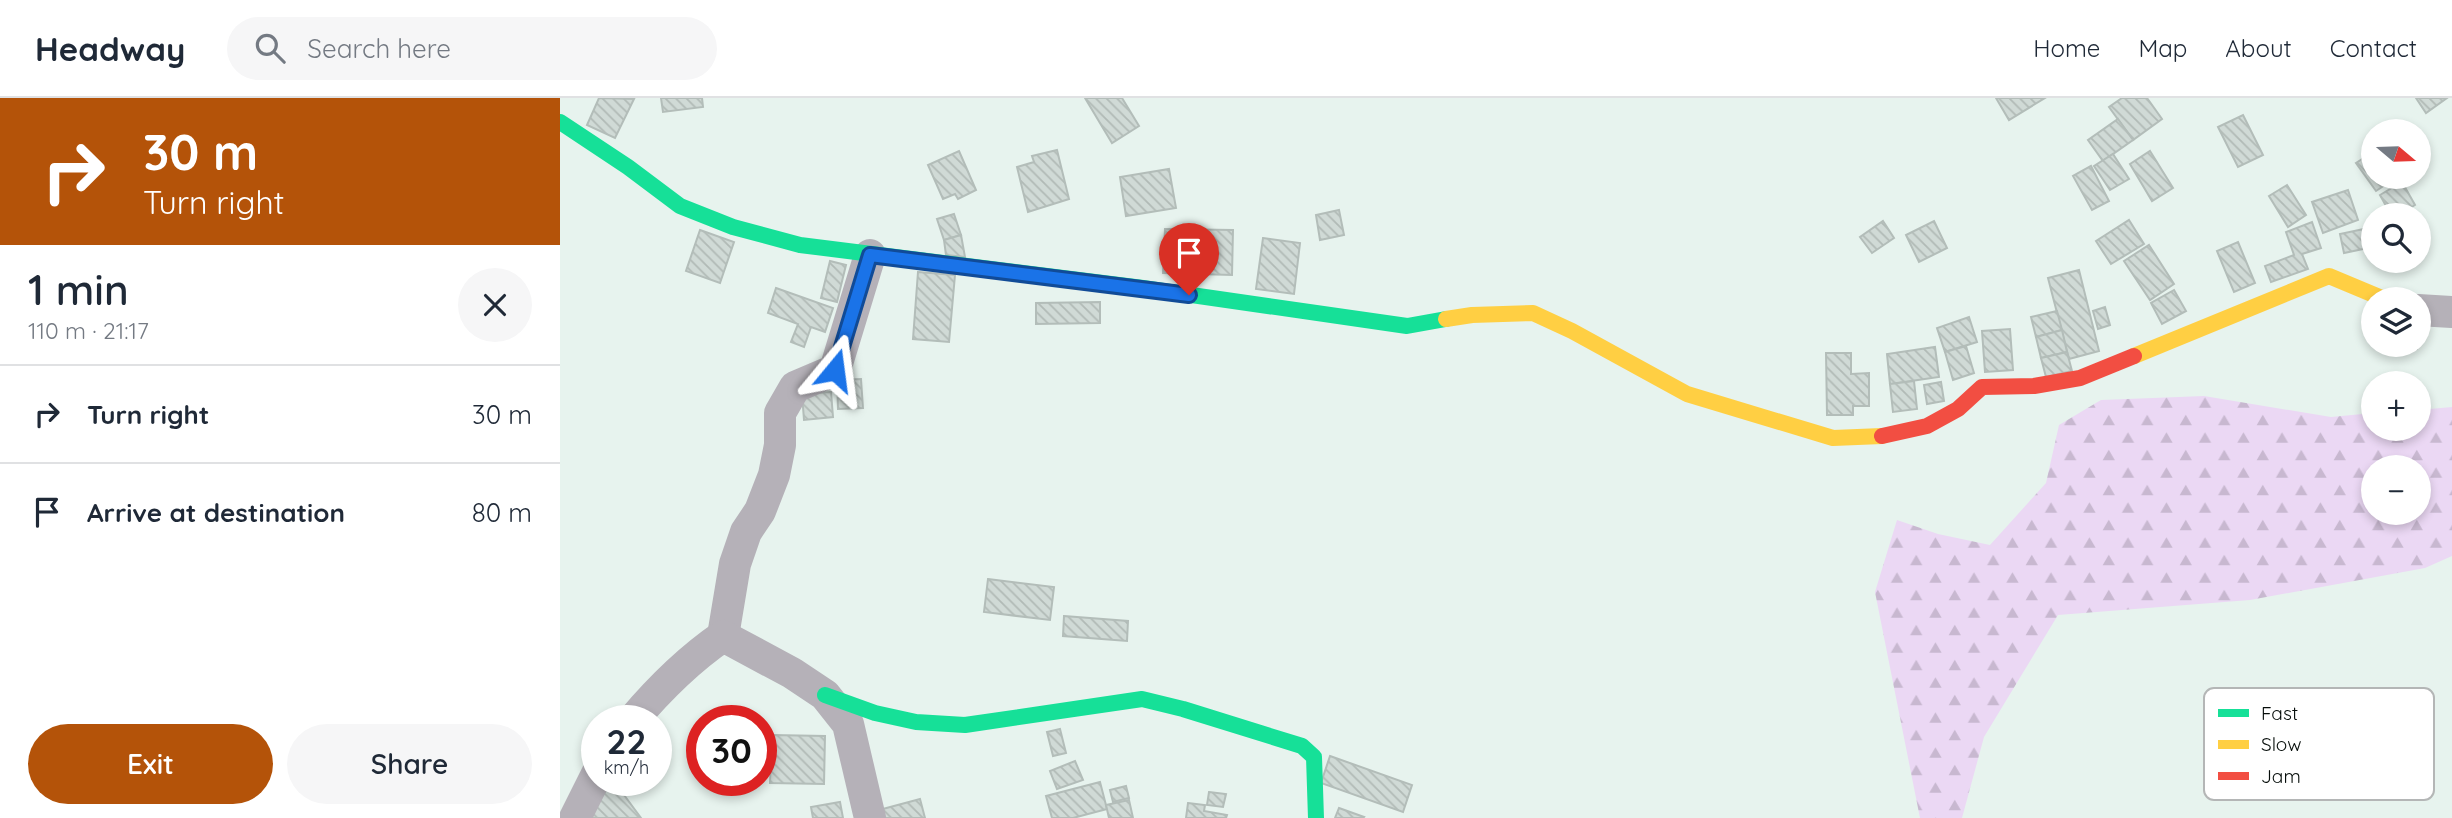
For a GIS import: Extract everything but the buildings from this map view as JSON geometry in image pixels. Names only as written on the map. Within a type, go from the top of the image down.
[{"type":"street","points":[[560,122],[628,167],[680,206],[733,227],[800,245],[1143,288],[1407,326],[1472,315],[1533,313],[1572,331],[1687,394],[1833,438],[1882,436],[1927,426],[1958,410],[1982,387],[2034,386],[2080,378],[2329,276],[2361,289]]},
{"type":"street","points":[[645,705],[659,688],[699,652],[723,636],[735,564],[746,532],[760,510],[774,475],[780,445],[780,414],[794,387],[835,370],[870,255]]},
{"type":"street","points":[[2431,311],[2452,312]]},
{"type":"street","points":[[723,636],[792,673],[825,695],[888,716],[916,722],[965,725],[1142,699],[1183,709],[1302,746],[1314,757],[1316,818]]},
{"type":"street","points":[[825,695],[848,724],[870,818]]},
{"type":"street","points":[[575,818],[586,796]]},
{"type":"green space","points":[[2204,396],[2331,417],[2361,414],[2361,441],[2431,441],[2431,409],[2452,407],[2452,556],[2425,568],[2250,600],[2058,615],[1984,737],[1962,818],[1920,818],[1875,592],[1897,520],[1938,534],[1990,545],[2046,483],[2059,425],[2101,400]]},
{"type":"traffic: fast","points":[[560,122],[628,167],[680,206],[733,227],[800,245],[1143,288],[1407,326],[1446,319]]},
{"type":"traffic: fast","points":[[825,695],[875,713],[916,722],[965,725],[1142,699],[1183,709],[1302,746],[1314,757],[1316,818]]},
{"type":"traffic: slow","points":[[2134,356],[2329,276],[2361,289]]},
{"type":"traffic: slow","points":[[1446,319],[1472,315],[1533,313],[1572,331],[1687,394],[1833,438],[1882,436]]},
{"type":"traffic: jam","points":[[1882,436],[1927,426],[1958,409],[1982,387],[2034,386],[2080,378],[2134,356]]},
{"type":"route","points":[[835,370],[870,255],[1189,295]]}]
